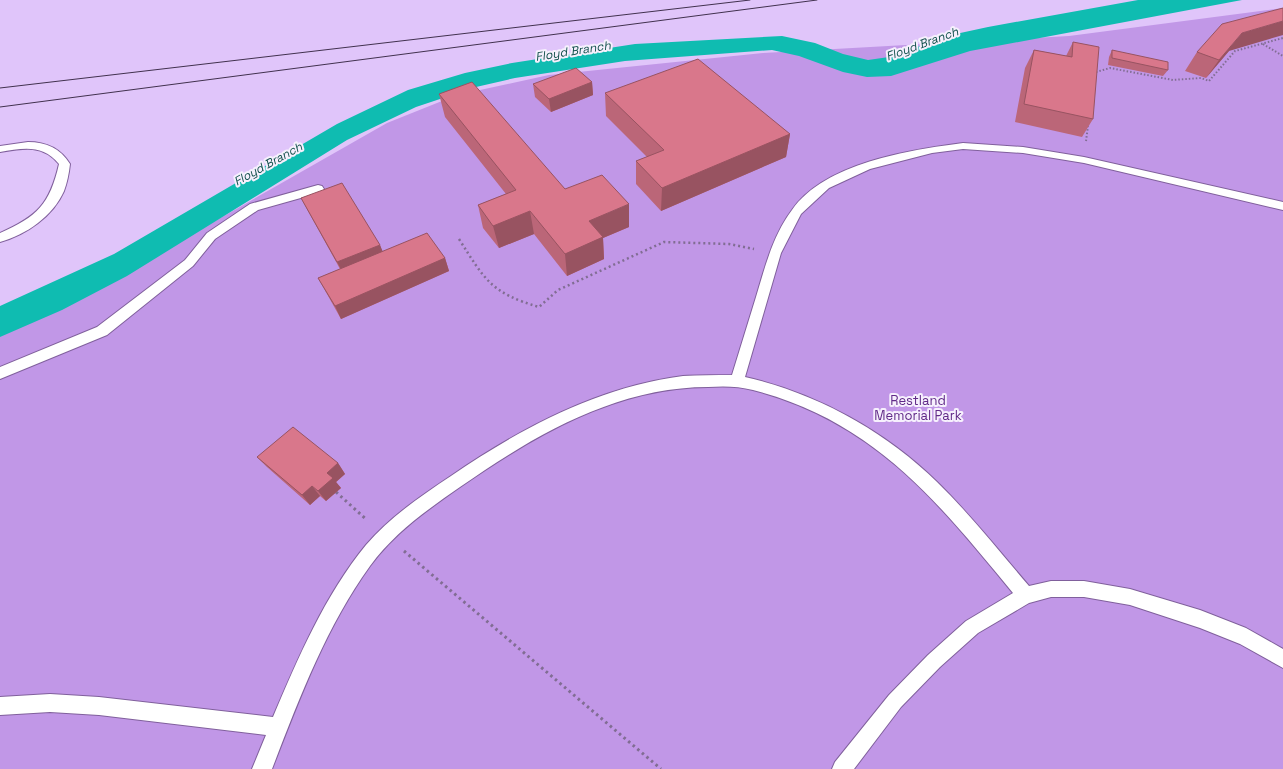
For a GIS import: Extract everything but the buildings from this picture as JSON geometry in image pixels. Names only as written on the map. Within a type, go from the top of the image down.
[{"type":"lane","points":[[0,149],[20,145],[44,146],[58,154],[65,164],[58,191],[48,208],[22,228],[0,238]]},
{"type":"lane","points":[[737,381],[775,253],[796,212],[809,198],[825,185],[866,166],[932,150],[963,146],[1023,150],[1084,160],[1283,206]]},
{"type":"lane","points":[[0,373],[102,331],[190,263],[211,236],[254,207],[318,189]]},
{"type":"lane","points":[[262,769],[278,727],[314,644],[364,561],[385,536],[412,511],[490,457],[584,409],[627,393],[677,382],[737,381],[786,395],[821,410],[895,454],[926,481],[955,511],[1026,595]]},
{"type":"lane","points":[[842,769],[895,701],[934,661],[972,627],[1026,595],[1051,589],[1084,589],[1130,597],[1200,619],[1246,637],[1283,659]]},
{"type":"lane","points":[[0,706],[50,703],[99,706],[278,727]]},
{"type":"path","points":[[1095,73],[1110,68],[1173,80],[1201,78],[1209,81],[1235,51],[1283,38]]},
{"type":"path","points":[[1262,44],[1283,56]]},
{"type":"path","points":[[1084,160],[1088,124]]},
{"type":"path","points":[[459,239],[482,273],[494,286],[509,297],[539,307],[558,290],[664,242],[729,244],[775,253]]},
{"type":"path","points":[[336,492],[385,536],[661,769]]},
{"type":"green space","name":"Restland Memorial Park","points":[[1283,8],[1283,769],[0,769],[0,328],[96,289],[387,123],[457,95],[549,75],[763,53],[1069,36]]},
{"type":"shaded area","points":[[1138,0],[1242,0],[970,51],[891,76],[867,77],[843,72],[799,56],[772,50],[625,61],[515,78],[476,87],[416,107],[347,140],[127,276],[62,310],[0,337],[0,306],[114,254],[337,124],[408,90],[465,73],[512,63],[635,44],[782,36],[815,43],[843,54],[868,60],[889,57],[951,35]]},
{"type":"tram line","points":[[0,88],[750,0]]},
{"type":"tram line","points":[[0,107],[817,0]]},
{"type":"water label","name":"Floyd Branch","points":[[922,44]]},
{"type":"water label","name":"Floyd Branch","points":[[573,51]]},
{"type":"water label","name":"Floyd Branch","points":[[268,164]]}]
